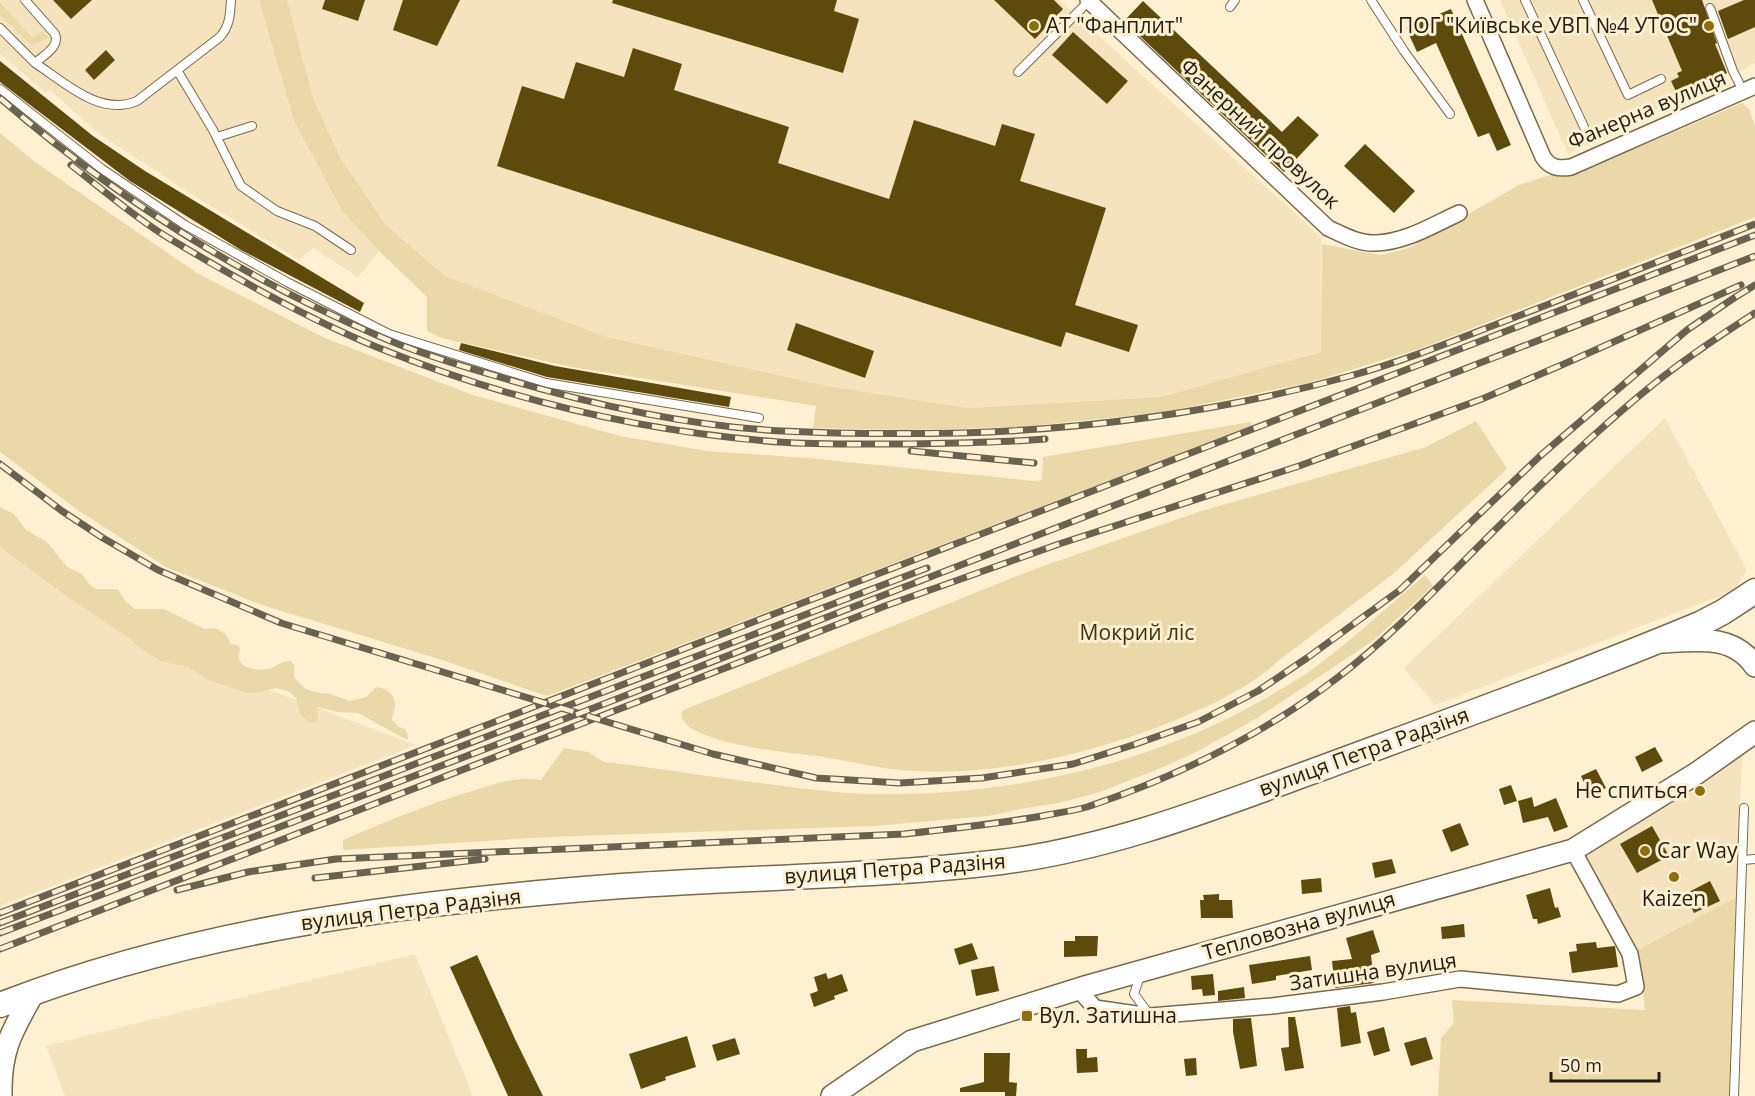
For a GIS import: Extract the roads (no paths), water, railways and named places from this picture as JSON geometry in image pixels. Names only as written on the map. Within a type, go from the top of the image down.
[{"type":"main road","name":"вулиця Петра Радзіня","points":[[0,1005],[143,957],[250,932],[324,918],[622,886],[980,864],[1077,848],[1142,832],[1410,736],[1653,643],[1709,619],[1755,591]]},
{"type":"street","name":"Фанерний провулок","points":[[1089,0],[1328,228],[1352,239],[1376,243],[1405,238],[1459,213]]},
{"type":"street","name":"Фанерна вулиця","points":[[1475,0],[1543,157],[1554,167],[1571,166],[1749,89]]},
{"type":"street","points":[[1653,643],[1689,641],[1731,644],[1742,651],[1755,666]]},
{"type":"street","name":"Тепловозна вулиця","points":[[832,1096],[850,1089],[912,1041],[1078,989],[1573,850],[1697,773],[1755,732]]},
{"type":"street","name":"Затишна вулиця","points":[[1078,989],[1095,1008],[1150,1016],[1272,1006],[1383,992],[1460,979],[1618,994],[1636,987],[1630,954],[1573,850]]},
{"type":"street","points":[[1,1096],[0,1073],[7,1043],[34,992]]},
{"type":"lane","points":[[25,0],[57,39],[52,48],[35,63]]},
{"type":"lane","points":[[0,28],[35,63],[99,103],[125,106],[136,101],[226,30],[231,0]]},
{"type":"lane","points":[[1018,72],[1089,0]]},
{"type":"lane","points":[[1371,0],[1404,51],[1450,114]]},
{"type":"lane","points":[[1525,0],[1584,127]]},
{"type":"lane","points":[[1583,0],[1628,95],[1661,79]]},
{"type":"lane","points":[[1710,8],[1733,71],[1749,89]]},
{"type":"lane","points":[[177,70],[217,137],[242,186],[278,211],[315,226],[351,250]]},
{"type":"lane","points":[[0,89],[102,170],[185,225],[287,282],[389,334],[546,383],[759,418]]},
{"type":"lane","points":[[217,137],[252,126]]},
{"type":"lane","points":[[1734,1096],[1744,808]]},
{"type":"lane","points":[[1743,860],[1755,859]]},
{"type":"lane","points":[[1142,971],[1134,994],[1150,1016]]},
{"type":"railway","points":[[0,98],[88,168],[181,232],[279,289],[381,337],[467,368],[602,404],[674,419],[782,431],[894,434],[1010,431],[1157,416],[1254,399],[1350,376],[1414,356],[1755,224]]},
{"type":"railway","points":[[71,165],[154,229],[298,311],[379,348],[476,383],[526,398],[677,430],[779,442],[904,444],[1045,439]]},
{"type":"railway","points":[[0,913],[1755,235]]},
{"type":"railway","points":[[0,933],[596,707],[1755,256]]},
{"type":"railway","points":[[0,949],[885,606],[1059,544],[1299,466],[1482,399],[1741,285]]},
{"type":"railway","points":[[0,464],[62,511],[158,570],[281,623],[713,754],[816,778],[900,783],[982,778],[1073,764],[1198,722],[1258,691],[1400,590],[1540,456],[1687,330],[1755,285]]},
{"type":"railway","points":[[177,890],[248,872],[336,859],[904,834],[990,824],[1076,810],[1120,795],[1218,753],[1279,718],[1337,678],[1400,624],[1535,490],[1611,420],[1675,367],[1755,313]]},
{"type":"railway","points":[[911,451],[1034,463]]},
{"type":"railway","points":[[0,923],[927,568]]},
{"type":"railway","points":[[315,878],[485,859]]},
{"type":"place","name":"АТ \"Фанплит\"","points":[[1034,26]]},
{"type":"place","name":"ПОГ \"Київське УВП №4 УТОС\"","points":[[1709,26]]},
{"type":"place","name":"Не спиться","points":[[1700,791]]},
{"type":"place","name":"Car Way","points":[[1645,851]]},
{"type":"place","name":"Kaizen","points":[[1674,877]]},
{"type":"place","name":"Вул. Затишна","points":[[1027,1016]]},
{"type":"park label","name":"Мокрий ліс","points":[[1137,633]]}]
